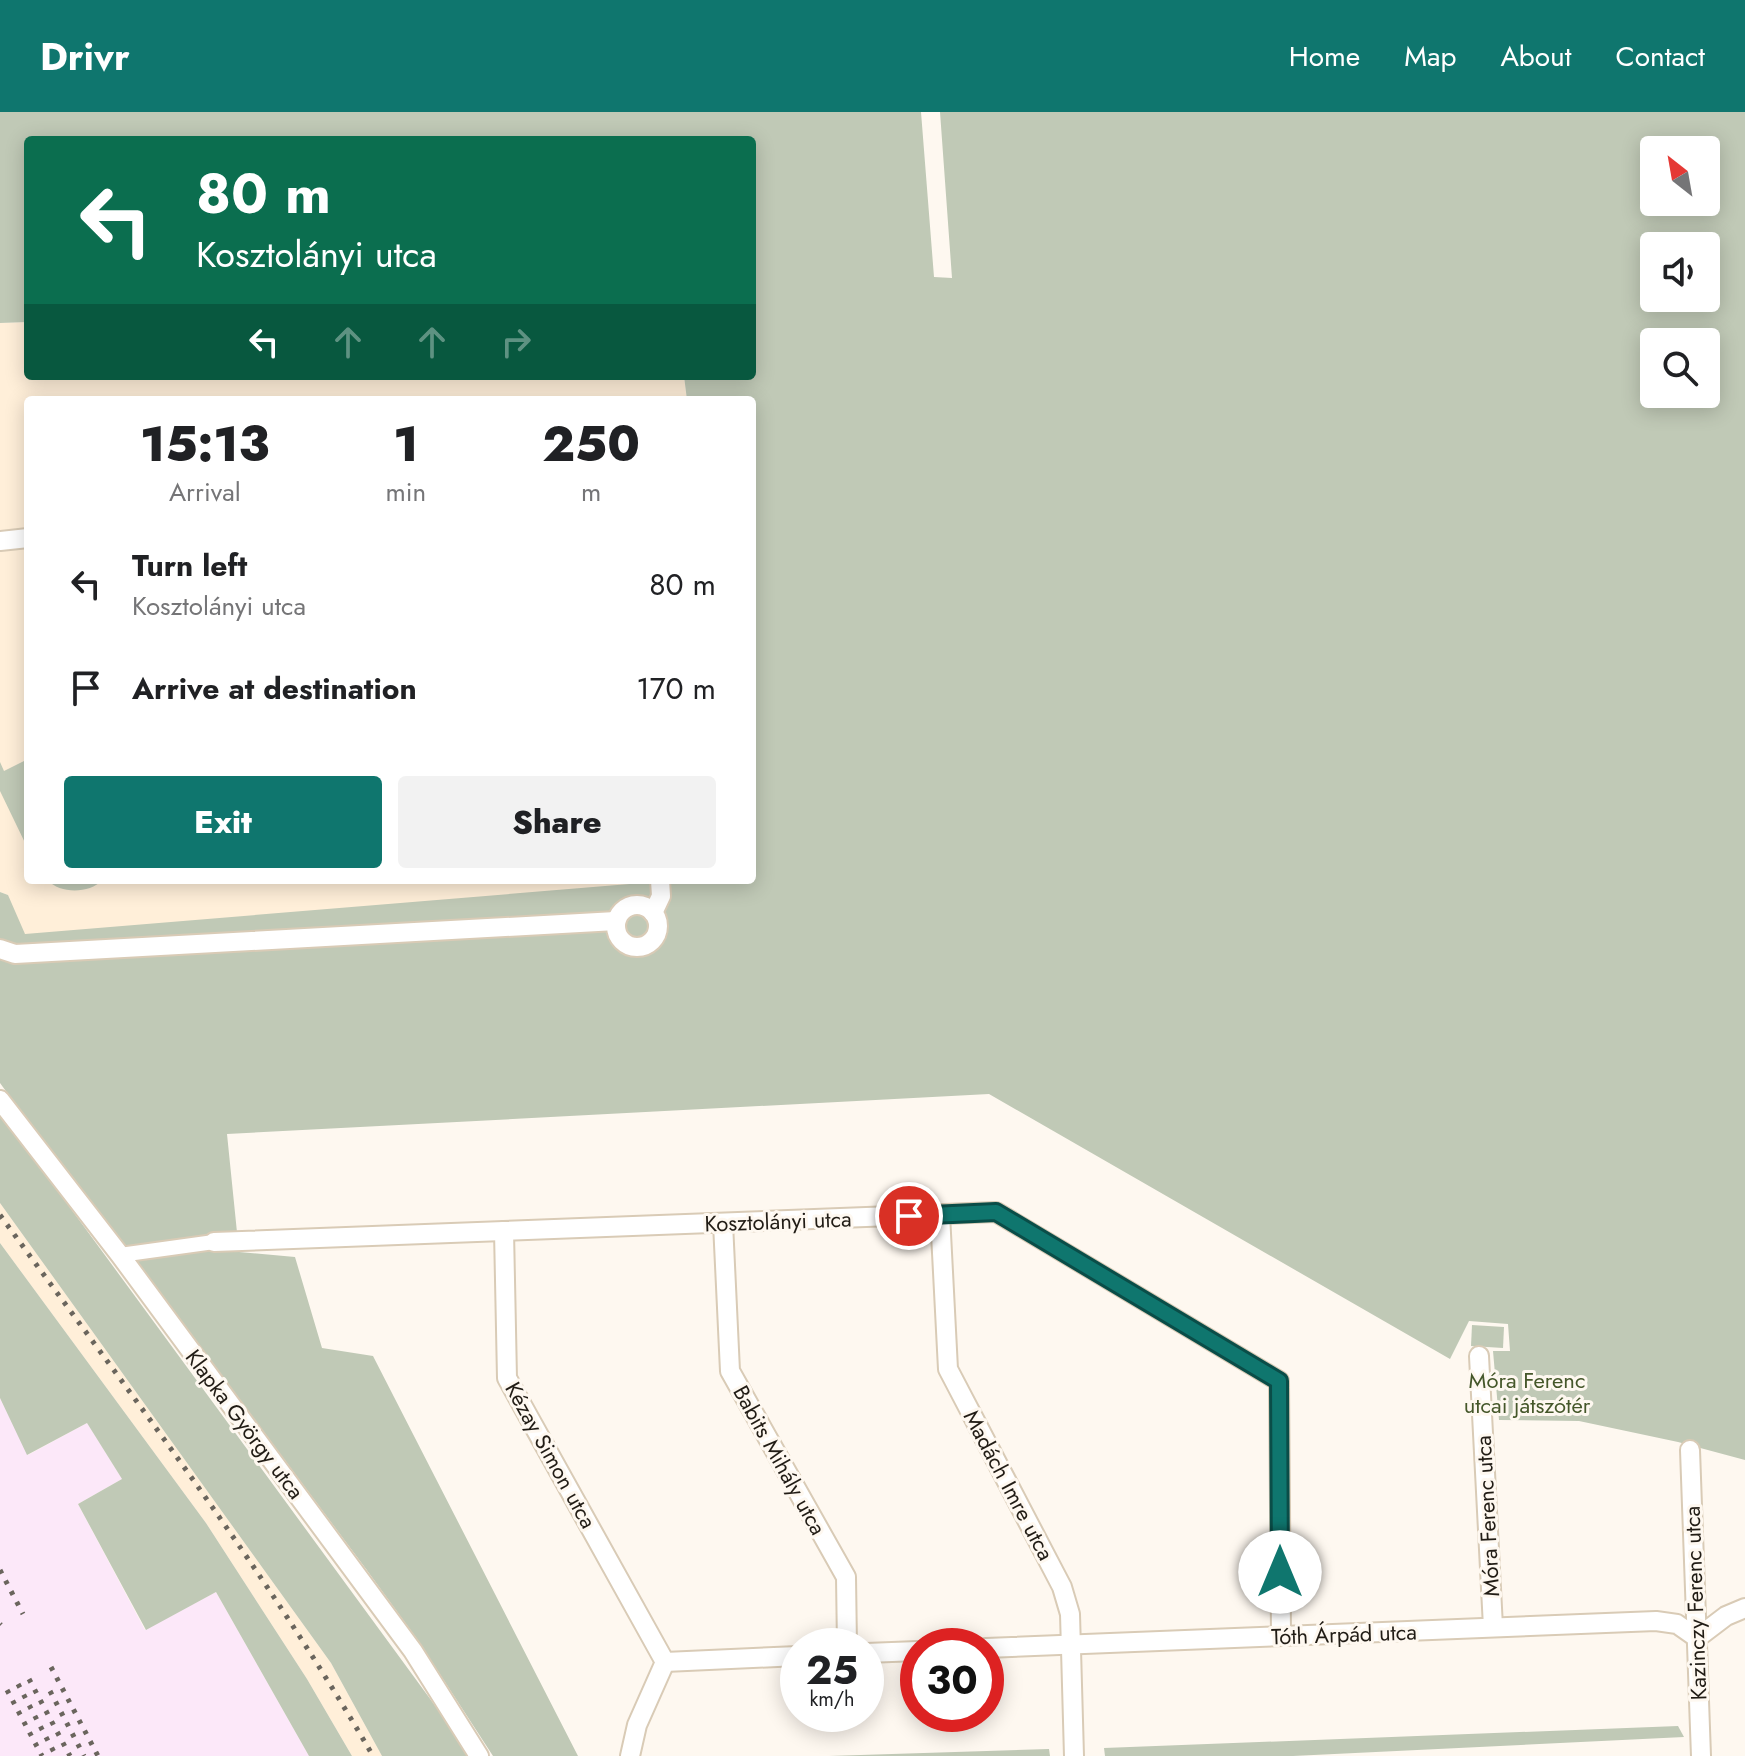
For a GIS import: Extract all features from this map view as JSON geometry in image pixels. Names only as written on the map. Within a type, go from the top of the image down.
[{"type":"street","points":[[0,541],[24,538]]},
{"type":"street","points":[[653,913],[661,896],[660,884]]},
{"type":"street","points":[[636,905],[653,913],[657,920],[653,939],[641,946],[627,945],[622,941],[616,921],[623,910],[636,905]]},
{"type":"street","points":[[5,955],[616,921]]},
{"type":"street","name":"Klapka György utca","points":[[0,1100],[120,1255],[413,1651],[479,1756]]},
{"type":"street","name":"Kosztolányi utca","points":[[120,1255],[214,1242],[996,1212],[1279,1381],[1281,1636]]},
{"type":"street","name":"Madách Imre utca","points":[[940,1214],[948,1369],[1062,1587],[1070,1614],[1074,1756]]},
{"type":"street","name":"Babits Mihály utca","points":[[723,1223],[730,1371],[846,1577],[847,1628]]},
{"type":"street","name":"Kézay Simon utca","points":[[504,1231],[507,1378],[665,1662]]},
{"type":"street","name":"Móra Ferenc utca","points":[[1479,1356],[1493,1627]]},
{"type":"street","name":"Kazinczy Ferenc utca","points":[[1690,1450],[1701,1756]]},
{"type":"street","points":[[1697,1638],[1710,1626],[1745,1608]]},
{"type":"street","name":"Tóth Árpád utca","points":[[1004,1647],[1656,1621],[1677,1624],[1697,1638]]},
{"type":"street","points":[[630,1756],[637,1725],[665,1662],[780,1657]]},
{"type":"shaded area","points":[[24,322],[24,380],[684,380],[686,396],[24,396],[24,884],[678,884],[684,957],[47,1127],[8,895],[0,892],[0,323]]},
{"type":"shaded area","points":[[0,1203],[331,1663],[382,1756],[352,1756],[307,1679],[206,1523],[0,1243]]},
{"type":"shaded area","points":[[0,1398],[28,1455],[87,1423],[122,1479],[78,1504],[145,1630],[216,1592],[309,1756],[0,1756]]},
{"type":"green space","name":"Móra Ferenc utcai játszótér","points":[[0,112],[921,112],[934,277],[952,278],[940,112],[1745,112],[1745,1460],[1579,1421],[1499,1420],[1493,1351],[1510,1351],[1508,1324],[1469,1321],[1450,1359],[989,1094],[227,1134],[239,1252],[295,1257],[322,1348],[373,1356],[578,1756],[493,1756],[417,1639],[366,1569],[0,1083],[0,892],[8,895],[25,934],[630,884],[756,884],[756,396],[686,396],[684,380],[756,380],[756,136],[24,136],[24,322],[0,323]]},
{"type":"green space","points":[[24,761],[24,841],[0,791],[0,762],[4,771]]},
{"type":"green space","points":[[98,884],[82,890],[67,890],[53,885]]},
{"type":"green space","points":[[0,1112],[472,1756],[382,1756],[331,1663],[0,1203]]},
{"type":"green space","points":[[0,1243],[206,1523],[307,1679],[352,1756],[309,1756],[216,1592],[146,1630],[78,1504],[122,1479],[87,1423],[27,1455],[0,1398]]},
{"type":"green space","points":[[1472,1325],[1504,1327],[1503,1348],[1471,1346]]},
{"type":"green space","points":[[1678,1726],[1684,1737],[1293,1756],[1105,1756],[1104,1748]]},
{"type":"green space","points":[[1049,1749],[1050,1756],[829,1756]]},
{"type":"railway","points":[[0,1215],[241,1548],[331,1685],[373,1756]]},
{"type":"railway","points":[[0,1570],[23,1614]]},
{"type":"railway","points":[[51,1667],[98,1756]]},
{"type":"railway","points":[[29,1679],[70,1756]]},
{"type":"railway","points":[[18,1684],[56,1756]]},
{"type":"railway","points":[[7,1690],[42,1756]]},
{"type":"railway","points":[[50,1691],[84,1756]]},
{"type":"route","points":[[909,1216],[996,1212],[1279,1381],[1280,1572]]}]
